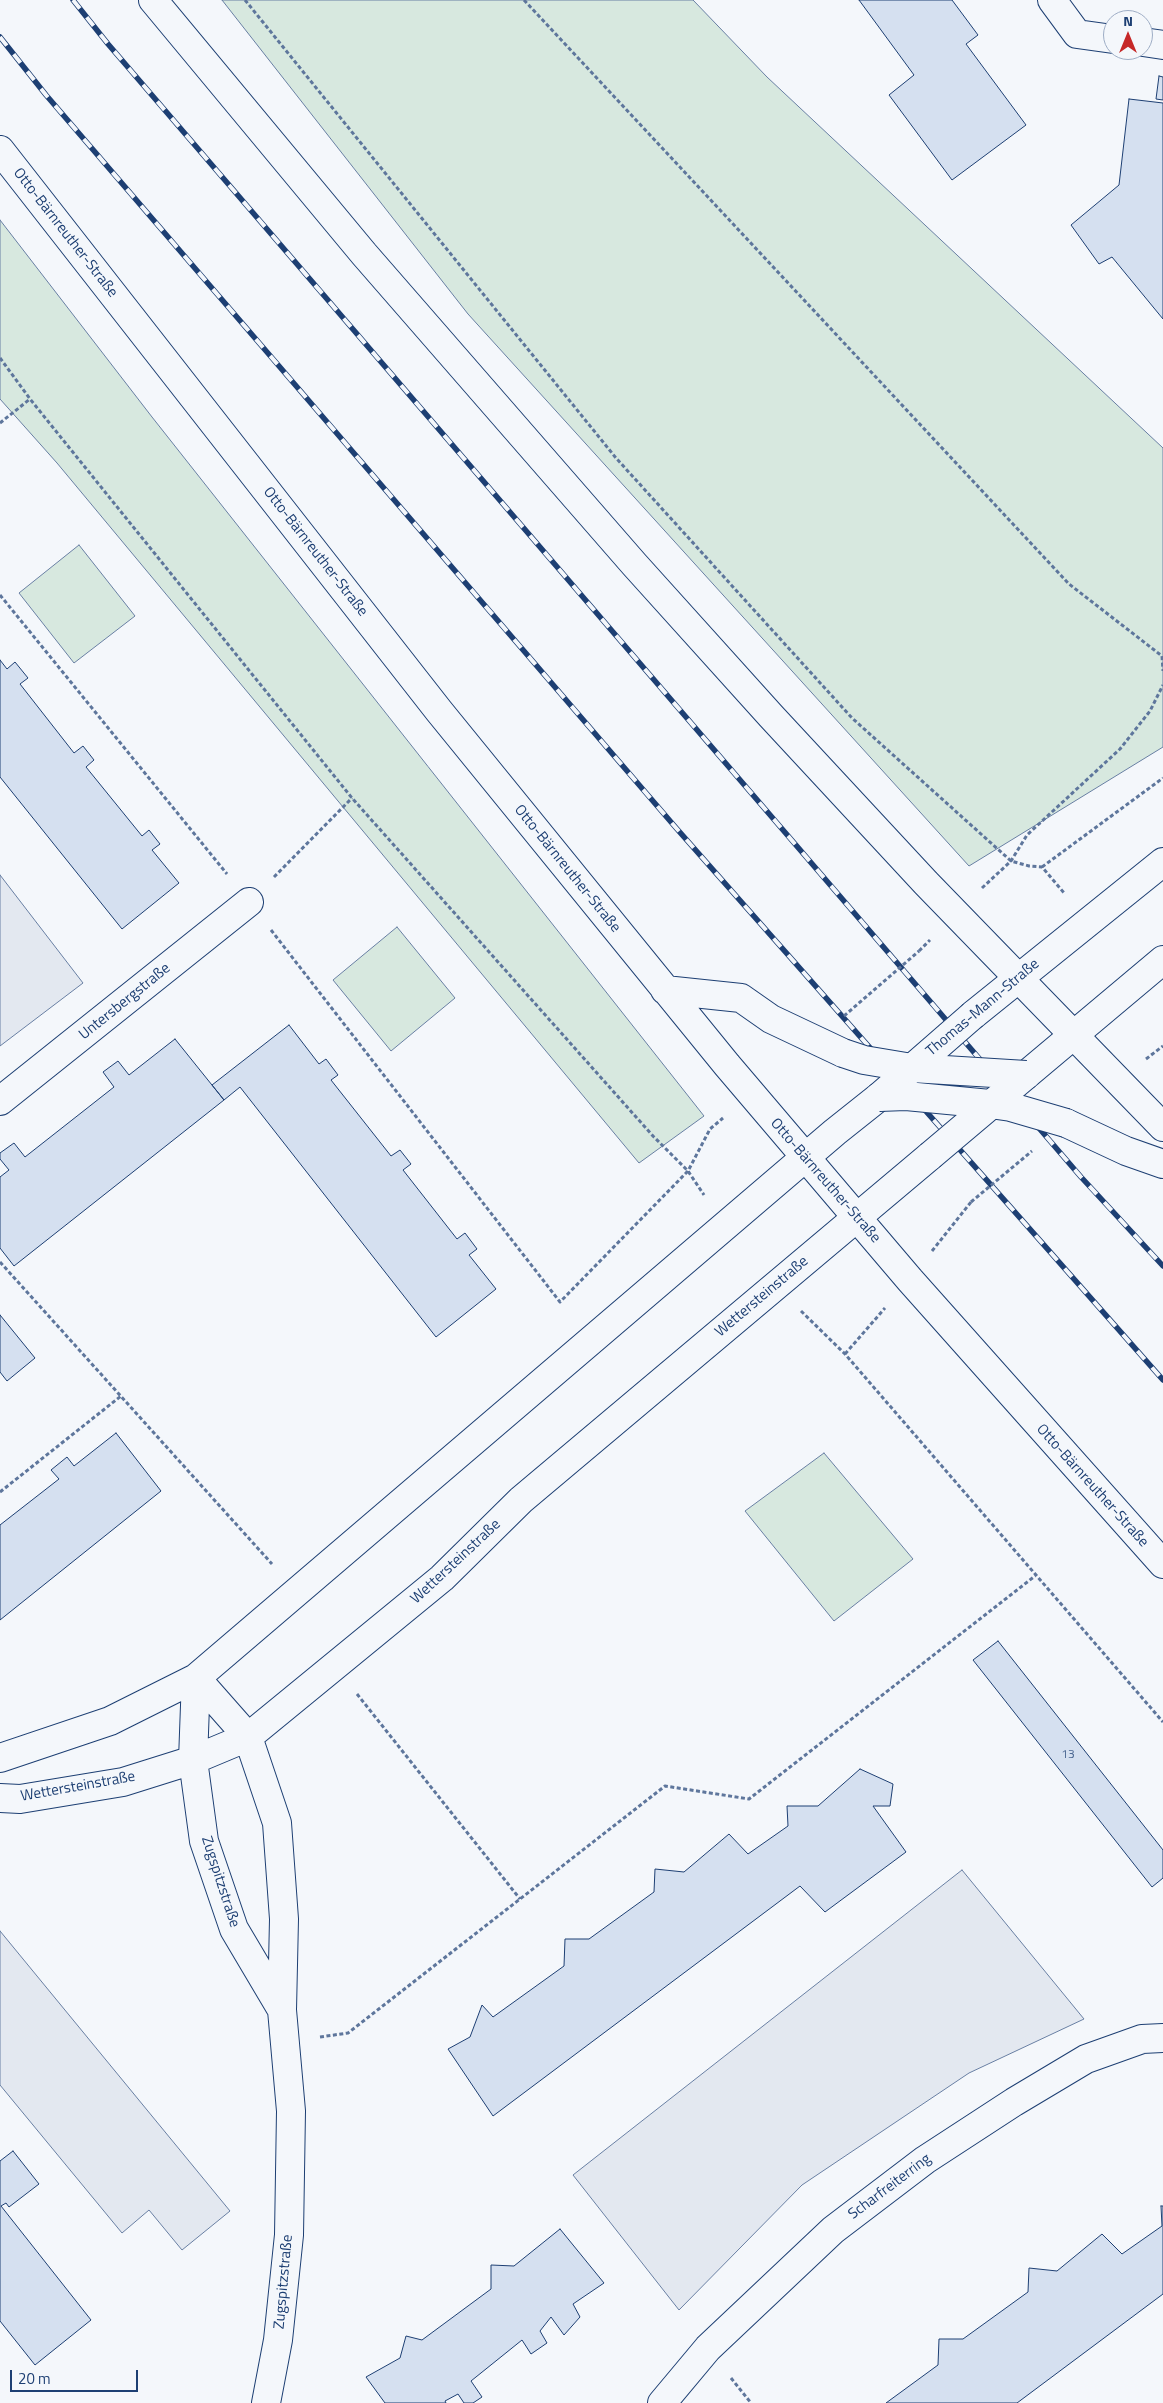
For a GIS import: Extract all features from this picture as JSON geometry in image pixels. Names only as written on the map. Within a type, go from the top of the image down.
[{"type":"street","points":[[153,0],[364,254],[588,512],[764,709],[1018,978],[1163,1127]]},
{"type":"street","points":[[1052,0],[1077,34],[1103,38]]},
{"type":"street","name":"Otto-Bärnreuther-Straße","points":[[0,150],[439,711],[666,990],[805,1158],[910,1280],[1163,1564]]},
{"type":"street","name":"Thomas-Mann-Straße","points":[[805,1158],[973,1015],[1087,921],[1163,862]]},
{"type":"street","name":"Untersbergstraße","points":[[0,1101],[249,902]]},
{"type":"street","points":[[857,1217],[1163,960]]},
{"type":"street","points":[[666,990],[741,998],[771,1019],[842,1053],[872,1062],[912,1068],[1026,1074]]},
{"type":"street","points":[[879,1096],[906,1096],[1011,1107],[1066,1123],[1126,1151],[1163,1164]]},
{"type":"street","points":[[0,1758],[110,1721],[196,1678],[805,1158]]},
{"type":"street","name":"Wettersteinstraße","points":[[0,1798],[20,1799],[122,1782],[192,1760],[248,1737],[442,1578],[521,1500],[857,1217]]},
{"type":"street","name":"Zugspitzstraße","points":[[196,1678],[248,1737],[277,1823],[284,1919],[282,2010],[291,2111],[289,2235],[278,2340],[266,2403]]},
{"type":"street","name":"Zugspitzstraße","points":[[196,1678],[192,1760],[204,1841],[234,1929],[282,2010]]},
{"type":"street","name":"Scharfreiterring","points":[[662,2403],[708,2348],[833,2230],[925,2160],[1014,2102],[1086,2059],[1142,2039],[1163,2038]]},
{"type":"path","points":[[245,0],[616,458],[852,718],[1011,861],[1042,867],[1163,778]]},
{"type":"path","points":[[524,0],[1069,584],[1162,656],[1163,671]]},
{"type":"path","points":[[0,358],[30,399],[352,798],[653,1136],[688,1171],[725,1226]]},
{"type":"path","points":[[0,423],[30,399]]},
{"type":"path","points":[[0,595],[249,902],[560,1302],[688,1171]]},
{"type":"path","points":[[1011,861],[1027,835],[1120,749],[1150,711],[1163,685]]},
{"type":"path","points":[[249,902],[352,798]]},
{"type":"path","points":[[1042,867],[1087,921]]},
{"type":"path","points":[[838,1021],[919,951]]},
{"type":"path","points":[[970,1202],[1066,1123]]},
{"type":"path","points":[[0,1262],[297,1592]]},
{"type":"path","points":[[776,1286],[845,1354],[1163,1722]]},
{"type":"path","points":[[0,1492],[121,1396]]},
{"type":"path","points":[[285,2043],[348,2033],[664,1786],[749,1799],[1035,1576]]},
{"type":"path","points":[[335,1666],[520,1899]]},
{"type":"shaded area","points":[[222,0],[693,0],[767,77],[1163,448],[1163,747],[969,866],[468,314]]},
{"type":"shaded area","points":[[0,220],[152,417],[704,1116],[639,1163],[57,463],[0,399]]},
{"type":"shaded area","points":[[79,545],[135,616],[74,663],[19,593]]},
{"type":"shaded area","points":[[0,875],[83,983],[0,1046]]},
{"type":"shaded area","points":[[397,927],[455,998],[391,1051],[333,980]]},
{"type":"shaded area","points":[[824,1453],[913,1559],[834,1621],[745,1511]]},
{"type":"shaded area","points":[[962,1870],[1084,2019],[969,2073],[802,2185],[679,2310],[573,2175]]},
{"type":"shaded area","points":[[0,1931],[230,2211],[182,2250],[149,2210],[122,2233],[0,2085]]},
{"type":"building","points":[[859,0],[952,0],[978,35],[966,44],[1026,125],[952,180],[889,95],[914,75]]},
{"type":"building","points":[[1159,76],[1163,77],[1163,100],[1156,99]]},
{"type":"building","points":[[1129,99],[1163,103],[1163,319],[1112,257],[1099,264],[1071,225],[1119,185]]},
{"type":"building","points":[[0,660],[7,669],[15,662],[28,678],[20,684],[74,753],[83,746],[94,760],[86,767],[142,836],[149,830],[160,844],[152,850],[179,883],[122,929],[0,777]]},
{"type":"building","points":[[289,1025],[319,1064],[326,1059],[338,1075],[331,1080],[391,1156],[400,1150],[411,1164],[403,1170],[457,1239],[465,1233],[477,1249],[469,1255],[496,1289],[436,1337],[240,1087],[224,1100],[212,1085]]},
{"type":"building","points":[[175,1039],[224,1100],[14,1266],[0,1248],[0,1177],[9,1170],[0,1159],[0,1153],[14,1143],[25,1157],[114,1087],[103,1072],[118,1061],[129,1075]]},
{"type":"building","points":[[0,1315],[35,1358],[7,1381],[0,1372]]},
{"type":"building","points":[[116,1433],[161,1491],[0,1620],[0,1525],[59,1479],[51,1470],[67,1457],[74,1466]]},
{"type":"building","points":[[998,1641],[1163,1850],[1163,1878],[1152,1887],[973,1660]]},
{"type":"building","points":[[860,1769],[893,1784],[890,1806],[873,1806],[906,1852],[825,1912],[800,1886],[493,2116],[448,2049],[470,2037],[482,2005],[493,2017],[564,1966],[565,1939],[589,1939],[654,1892],[655,1869],[684,1872],[729,1834],[748,1854],[788,1826],[787,1806],[818,1806]]},
{"type":"building","points":[[13,2151],[39,2184],[9,2207],[6,2203],[1,2206],[91,2320],[35,2365],[0,2321],[0,2161]]},
{"type":"building","points":[[1161,2206],[1163,2206],[1163,2294],[1017,2403],[886,2403],[938,2365],[939,2339],[963,2339],[1028,2292],[1029,2268],[1057,2271],[1102,2234],[1122,2254],[1162,2226]]},
{"type":"building","points":[[560,2229],[604,2283],[573,2304],[580,2317],[564,2335],[551,2317],[540,2331],[547,2343],[531,2354],[522,2340],[471,2381],[482,2397],[473,2403],[464,2403],[458,2394],[445,2401],[446,2403],[385,2403],[366,2377],[400,2358],[406,2336],[422,2340],[491,2289],[491,2265],[514,2266]]},
{"type":"railway","points":[[73,0],[108,44],[1081,1177],[1163,1266]]},
{"type":"railway","points":[[0,37],[46,95],[677,829],[1163,1380]]}]
